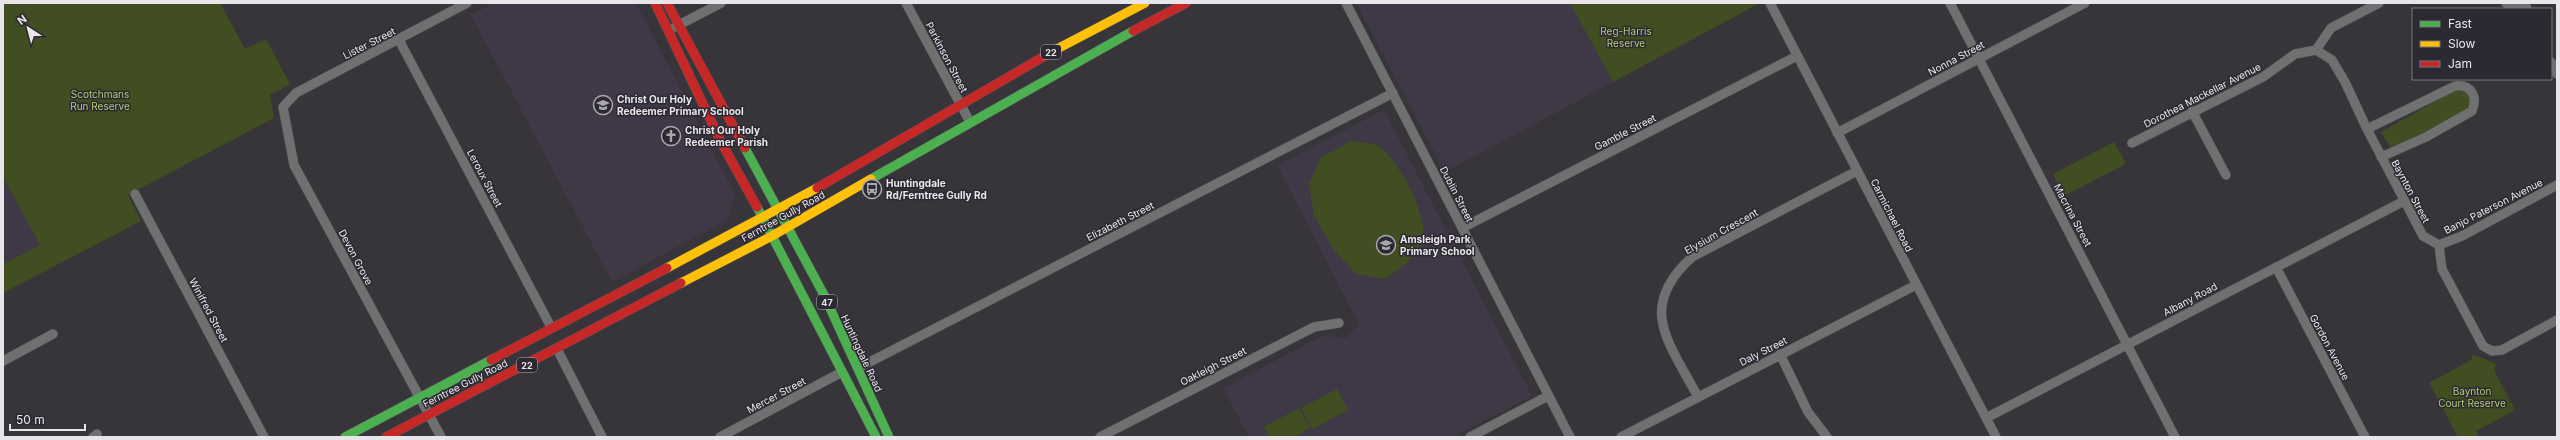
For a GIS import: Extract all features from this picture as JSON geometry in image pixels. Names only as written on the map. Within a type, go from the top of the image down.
[{"type":"main road","name":"47","points":[[655,3],[721,142],[772,236],[876,437]]},
{"type":"main road","name":"Huntingdale Road","points":[[667,3],[824,295],[889,437]]},
{"type":"main road","name":"Ferntree Gully Road","points":[[345,437],[419,399],[551,327],[762,218],[1069,42],[1145,3]]},
{"type":"main road","name":"Ferntree Gully Road","points":[[386,437],[772,236],[1083,58],[1186,3]]},
{"type":"street","name":"Lister Street","points":[[284,104],[296,93],[467,3]]},
{"type":"street","points":[[668,30],[722,3]]},
{"type":"street","name":"Parkinson Street","points":[[906,3],[970,122]]},
{"type":"street","name":"Dublin Street","points":[[1346,3],[1570,437]]},
{"type":"street","name":"Carmichael Road","points":[[1770,3],[1996,437]]},
{"type":"street","name":"Macrina Street","points":[[1950,3],[2175,437]]},
{"type":"street","name":"Nonna Street","points":[[1837,133],[2086,3]]},
{"type":"street","points":[[2316,50],[2331,28],[2379,3]]},
{"type":"street","points":[[2506,3],[2530,6]]},
{"type":"street","name":"Leroux Street","points":[[399,40],[551,327]]},
{"type":"street","name":"Dorothea Mackellar Avenue","points":[[2132,143],[2263,77],[2295,54],[2316,50]]},
{"type":"street","name":"Baynton Street","points":[[2316,50],[2332,60],[2345,82],[2381,157],[2423,236],[2438,245]]},
{"type":"street","name":"Gamble Street","points":[[1462,228],[1797,56]]},
{"type":"street","points":[[2552,64],[2557,74]]},
{"type":"street","points":[[2367,129],[2455,86],[2464,85],[2470,89],[2475,104],[2472,111],[2426,137],[2381,157]]},
{"type":"street","name":"Elizabeth Street","points":[[858,368],[1393,93]]},
{"type":"street","name":"Devon Grove","points":[[284,104],[283,110],[294,165],[419,399],[441,437]]},
{"type":"street","points":[[2192,112],[2226,175]]},
{"type":"street","name":"Elysium Crescent","points":[[1698,397],[1662,329],[1661,306],[1665,289],[1677,272],[1692,257],[1857,171]]},
{"type":"street","name":"Banjo Paterson Avenue","points":[[2438,245],[2462,236],[2557,185]]},
{"type":"street","name":"Winifred Street","points":[[135,194],[264,437]]},
{"type":"street","name":"Albany Road","points":[[1986,418],[2404,201]]},
{"type":"street","points":[[2438,245],[2442,269],[2480,341],[2492,351],[2502,350],[2557,320]]},
{"type":"street","name":"Gordon Avenue","points":[[2276,267],[2365,437]]},
{"type":"street","name":"Daly Street","points":[[1621,437],[1916,285]]},
{"type":"street","name":"Oakleigh Street","points":[[1100,437],[1314,327],[1339,323]]},
{"type":"street","points":[[3,361],[54,334]]},
{"type":"street","points":[[557,349],[602,437]]},
{"type":"street","points":[[1780,354],[1808,412],[1827,437]]},
{"type":"street","name":"Mercer Street","points":[[720,437],[842,372]]},
{"type":"street","points":[[1470,437],[1548,396]]},
{"type":"shaded area","name":"Christ Our Holy Redeemer Primary School","points":[[494,3],[636,3],[735,195],[727,220],[612,282],[471,15]]},
{"type":"shaded area","points":[[1356,3],[1570,3],[1613,82],[1445,172]]},
{"type":"shaded area","name":"Amsleigh Park Primary School","points":[[1384,110],[1532,396],[1453,437],[1249,437],[1223,388],[1323,336],[1346,338],[1359,324],[1277,165]]},
{"type":"shaded area","points":[[3,177],[40,245],[3,264]]},
{"type":"green space","name":"Scotchmans Run Reserve","points":[[3,3],[220,3],[245,49],[266,39],[290,84],[270,95],[274,118],[128,195],[141,221],[3,293],[3,264],[40,245],[3,177]]},
{"type":"green space","name":"Reg-Harris Reserve","points":[[1570,3],[1760,3],[1613,82]]},
{"type":"green space","points":[[2462,89],[2469,93],[2471,101],[2468,109],[2412,139],[2390,147],[2381,132],[2452,92]]},
{"type":"green space","points":[[1352,141],[1375,145],[1381,148],[1388,155],[1396,164],[1403,176],[1417,203],[1421,216],[1423,228],[1422,238],[1416,252],[1407,263],[1384,279],[1356,274],[1333,249],[1314,215],[1309,185],[1320,158]]},
{"type":"green space","points":[[2114,142],[2126,164],[2064,196],[2053,174]]},
{"type":"green space","name":"Baynton Court Reserve","points":[[2473,354],[2496,364],[2494,370],[2515,410],[2476,431],[2479,437],[2458,437],[2429,383],[2471,360]]},
{"type":"green space","points":[[1337,389],[1348,410],[1312,429],[1301,408]]},
{"type":"green space","points":[[1299,408],[1310,428],[1294,437],[1269,437],[1264,427]]},
{"type":"traffic: fast","points":[[871,179],[1133,31]]},
{"type":"traffic: fast","points":[[745,148],[824,295],[889,437]]},
{"type":"traffic: fast","points":[[757,207],[876,437]]},
{"type":"traffic: fast","points":[[345,437],[491,360]]},
{"type":"traffic: slow","points":[[1055,50],[1145,3]]},
{"type":"traffic: slow","points":[[681,283],[772,236],[871,179]]},
{"type":"traffic: slow","points":[[667,268],[817,188]]},
{"type":"traffic: jam","points":[[655,3],[721,142],[757,207]]},
{"type":"traffic: jam","points":[[667,3],[745,148]]},
{"type":"traffic: jam","points":[[1133,31],[1186,3]]},
{"type":"traffic: jam","points":[[817,188],[1055,50]]},
{"type":"traffic: jam","points":[[491,360],[667,268]]},
{"type":"traffic: jam","points":[[386,437],[681,283]]},
{"type":"place","name":"Christ Our Holy Redeemer Primary School","points":[[603,105]]},
{"type":"place","name":"Christ Our Holy Redeemer Parish","points":[[671,136]]},
{"type":"place","name":"Huntingdale Rd/Ferntree Gully Rd","points":[[872,189]]},
{"type":"place","name":"Amsleigh Park Primary School","points":[[1386,245]]}]
